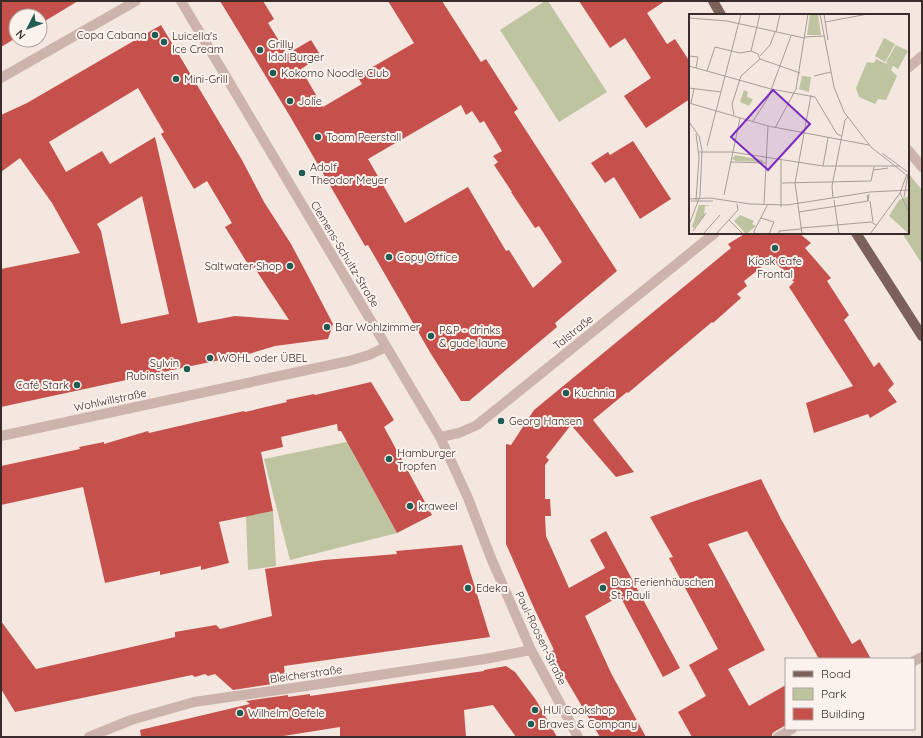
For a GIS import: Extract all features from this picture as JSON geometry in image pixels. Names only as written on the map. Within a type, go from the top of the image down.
[{"type":"main road","points":[[713,1],[720,14]]},
{"type":"main road","points":[[857,234],[922,336]]},
{"type":"street","points":[[1,78],[136,1]]},
{"type":"street","name":"Clemens-Schultz-Straße","points":[[181,1],[440,438]]},
{"type":"street","points":[[909,67],[922,56]]},
{"type":"street","points":[[909,151],[922,167]]},
{"type":"street","name":"Talstraße","points":[[440,438],[459,433],[477,425],[714,234]]},
{"type":"street","name":"Wohlwillstraße","points":[[1,436],[349,361],[369,355],[386,347]]},
{"type":"street","name":"Paul-Roosen-Straße","points":[[440,438],[468,498],[491,558],[531,650],[578,737]]},
{"type":"street","name":"Bleicherstraße","points":[[89,737],[131,720],[194,702],[454,664],[531,650]]},
{"type":"street","points":[[778,737],[790,730]]},
{"type":"green space","points":[[545,1],[548,1],[607,92],[559,122],[500,30]]},
{"type":"green space","points":[[909,174],[922,190],[922,264],[903,234],[909,234]]},
{"type":"green space","points":[[351,441],[354,455],[397,533],[290,560],[264,459]]},
{"type":"green space","points":[[273,511],[276,566],[248,570],[246,516]]},
{"type":"building","points":[[1,1],[78,1],[48,19],[48,8],[8,8],[8,43],[1,47]]},
{"type":"building","points":[[220,1],[263,1],[274,19],[268,23],[287,54],[311,40],[321,56],[301,69],[323,107],[362,84],[357,76],[414,43],[388,1],[442,1],[481,62],[486,59],[518,109],[514,112],[617,271],[555,323],[557,327],[469,401],[461,401],[431,354],[368,245],[365,246],[291,118]],"holes":[[[461,105],[466,115],[472,111],[480,123],[484,121],[502,151],[493,156],[498,162],[494,165],[535,228],[539,226],[562,262],[533,288],[509,250],[506,251],[468,187],[405,223],[368,159]]]},
{"type":"building","points":[[579,1],[665,1],[647,13],[667,44],[675,39],[689,60],[689,100],[646,128],[624,96],[651,78],[625,38],[610,48]]},
{"type":"building","points":[[161,25],[242,160],[264,202],[291,244],[307,274],[333,324],[328,339],[275,346],[242,356],[1,407],[1,269],[80,253],[52,203],[20,158],[1,172],[1,115],[27,103]],"holes":[[[138,88],[164,132],[161,134],[194,189],[207,181],[232,223],[225,227],[251,269],[254,267],[289,320],[235,316],[198,323],[155,137],[110,164],[102,151],[66,172],[49,142]],[[142,196],[169,314],[121,324],[101,231],[97,224]]]},
{"type":"building","points":[[633,141],[671,199],[640,219],[614,177],[605,183],[591,163],[608,152],[610,155]]},
{"type":"building","points":[[744,234],[800,234],[811,243],[805,248],[831,278],[827,281],[849,315],[844,320],[874,367],[879,362],[894,384],[888,390],[897,402],[870,418],[868,414],[814,433],[806,403],[853,386],[789,287],[794,282],[772,259],[744,281],[747,286],[737,294],[741,298],[713,323],[712,322],[628,393],[627,392],[593,420],[634,472],[616,477],[571,425],[546,457],[549,460],[545,465],[545,499],[550,499],[551,516],[545,516],[546,536],[569,588],[605,568],[590,540],[606,531],[680,668],[663,677],[620,596],[585,616],[611,673],[646,737],[600,737],[550,652],[554,650],[506,544],[506,444],[511,445],[534,410],[731,248],[728,244]]},
{"type":"building","points":[[371,382],[394,420],[384,427],[432,515],[397,533],[341,431],[338,431],[337,424],[281,437],[283,447],[261,452],[273,511],[219,522],[229,563],[201,570],[201,566],[160,575],[160,571],[105,583],[83,487],[1,505],[1,466],[80,449],[79,447],[104,442],[104,444],[148,431],[149,433],[245,412],[287,402],[286,400]]},
{"type":"building","points":[[761,479],[781,519],[852,644],[860,639],[870,658],[818,658],[747,531],[708,544],[765,650],[728,669],[749,706],[785,686],[785,726],[774,732],[772,737],[692,737],[678,712],[706,696],[689,665],[718,649],[669,558],[673,557],[650,517]]},
{"type":"building","points":[[462,545],[490,637],[284,666],[286,682],[233,690],[215,674],[208,676],[205,674],[195,677],[192,675],[15,712],[1,689],[1,621],[36,669],[175,637],[175,632],[216,625],[220,629],[272,616],[265,569],[324,560],[397,554],[396,551]]},
{"type":"building","points":[[506,666],[515,672],[536,700],[557,737],[516,737],[493,705],[464,710],[466,737],[340,737],[340,727],[277,737],[141,737],[140,730],[250,704],[246,701],[288,695],[288,697],[310,694],[310,696],[484,671]]},
{"type":"place","name":"Copa Cabana","points":[[155,35]]},
{"type":"place","name":"Luicella's Ice Cream","points":[[164,42]]},
{"type":"place","name":"Grilly Idol Burger","points":[[260,50]]},
{"type":"place","name":"Kokomo Noodle Club","points":[[273,73]]},
{"type":"place","name":"Mini-Grill","points":[[176,79]]},
{"type":"place","name":"Jolie","points":[[290,101]]},
{"type":"place","name":"Toom Peerstall","points":[[318,137]]},
{"type":"place","name":"Adolf Theodor Meyer","points":[[302,173]]},
{"type":"place","name":"Kiosk Cafe Frontal","points":[[775,248]]},
{"type":"place","name":"Copy Office","points":[[389,257]]},
{"type":"place","name":"Saltwater Shop","points":[[290,266]]},
{"type":"place","name":"Bar Wohlzimmer","points":[[327,327]]},
{"type":"place","name":"P&P - drinks & gude laune","points":[[431,336]]},
{"type":"place","name":"WOHL oder ÜBEL","points":[[210,358]]},
{"type":"place","name":"Sylvin Rubinstein","points":[[187,369]]},
{"type":"place","name":"Café Stark","points":[[77,385]]},
{"type":"place","name":"Kuchnia","points":[[566,393]]},
{"type":"place","name":"Georg Hansen","points":[[501,421]]},
{"type":"place","name":"Hamburger Tropfen","points":[[389,459]]},
{"type":"place","name":"kraweel","points":[[410,506]]},
{"type":"place","name":"Edeka","points":[[468,588]]},
{"type":"place","name":"Das Ferienhäuschen St. Pauli","points":[[603,588]]},
{"type":"place","name":"HUi Cookshop","points":[[535,710]]},
{"type":"place","name":"Wilhelm Oefele","points":[[240,713]]},
{"type":"place","name":"Braves & Company","points":[[531,724]]}]
